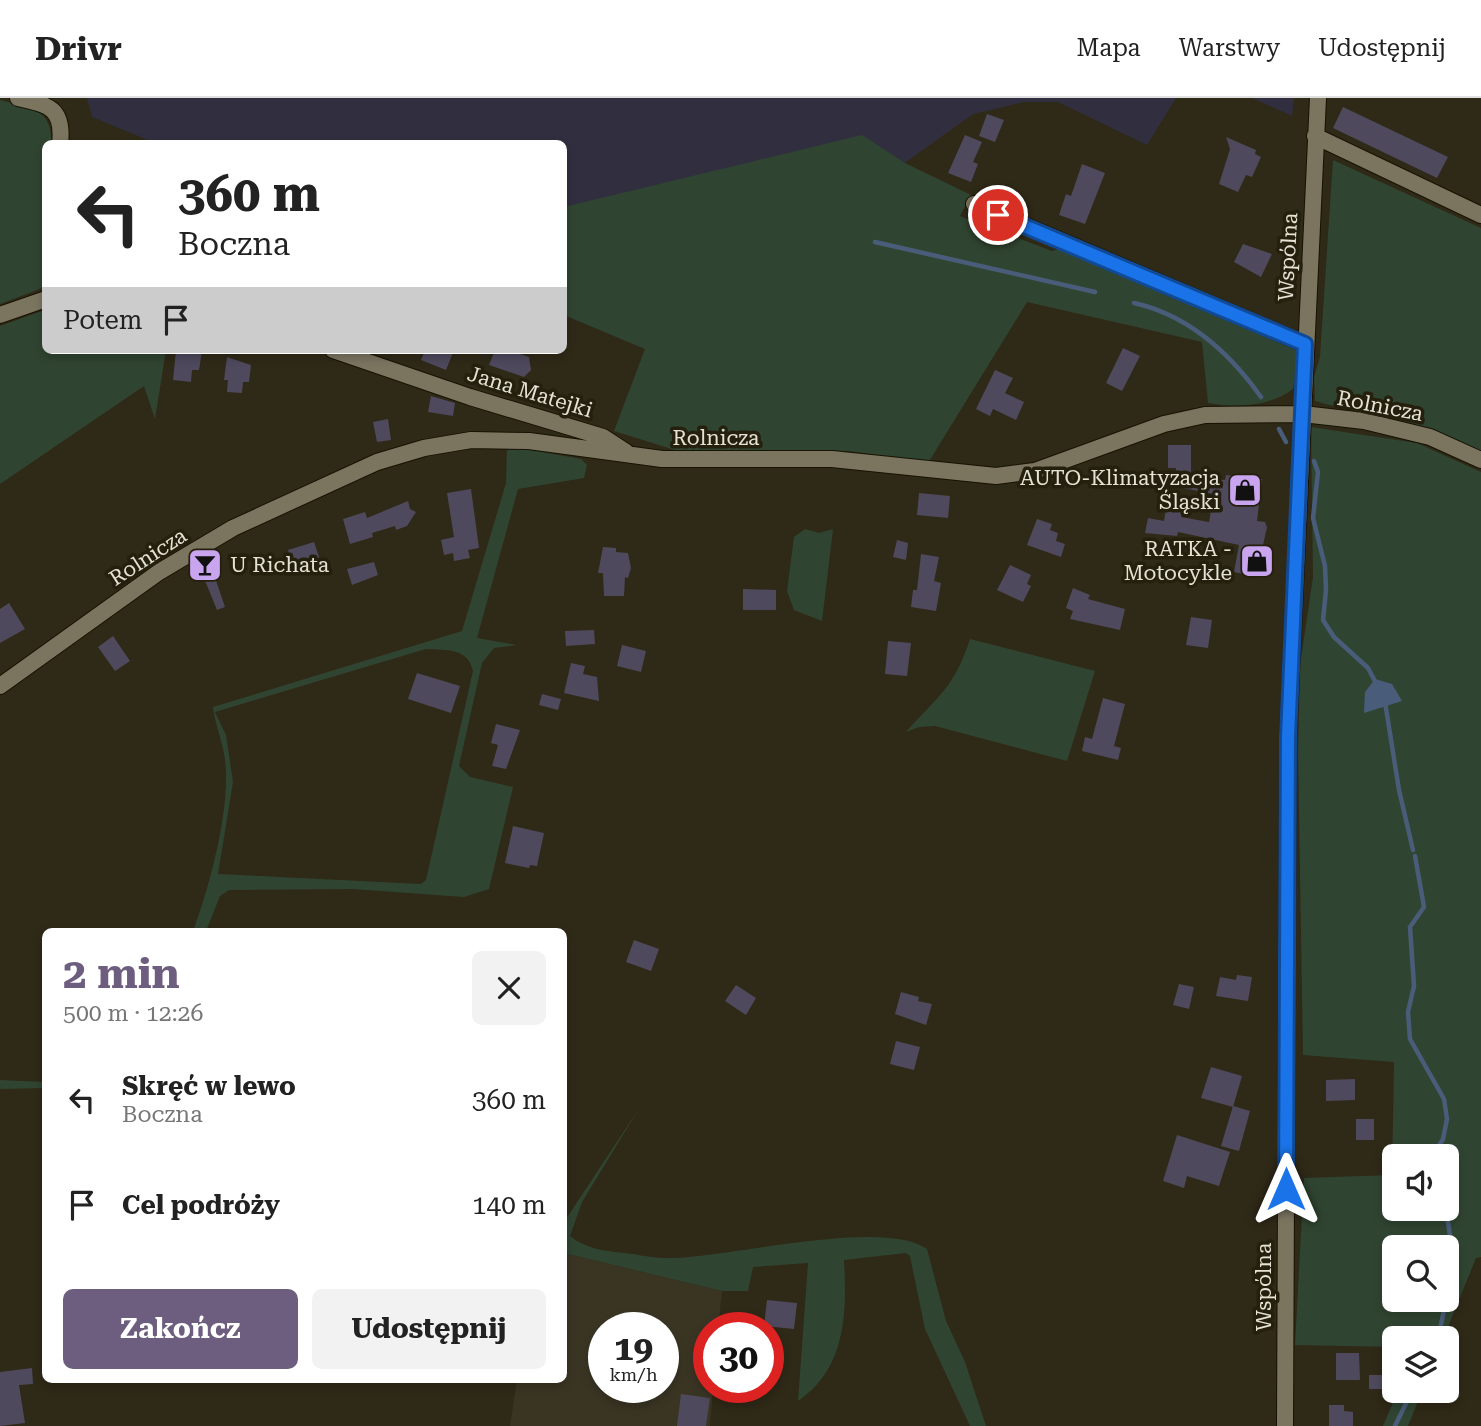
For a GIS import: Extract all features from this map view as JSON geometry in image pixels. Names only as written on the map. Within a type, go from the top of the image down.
[{"type":"street","points":[[18,98],[42,104],[56,112],[62,127],[60,140]]},
{"type":"street","name":"Wspólna","points":[[1285,1426],[1288,737],[1318,98]]},
{"type":"street","points":[[1315,136],[1481,215]]},
{"type":"street","points":[[974,204],[1305,344]]},
{"type":"street","points":[[0,315],[42,300]]},
{"type":"street","name":"Jana Matejki","points":[[345,354],[470,397],[603,437],[631,455]]},
{"type":"street","name":"Rolnicza","points":[[0,686],[159,572],[233,528],[377,462],[424,448],[499,439],[662,459],[831,459],[996,476],[1035,471],[1164,424],[1205,415],[1303,414],[1364,421],[1430,437],[1481,460]]},
{"type":"shaded area","points":[[87,98],[1176,98],[1147,145],[1058,102],[1024,102],[973,114],[645,349],[567,316],[567,140],[148,140],[92,117]]},
{"type":"shaded area","points":[[1252,98],[1294,98],[1292,116]]},
{"type":"shaded area","points":[[567,1254],[722,1291],[720,1312],[693,1312],[693,1403],[712,1403],[710,1426],[510,1426],[516,1383],[567,1383]]},
{"type":"green space","points":[[0,100],[37,111],[48,122],[51,140],[42,140],[42,288],[0,304]]},
{"type":"green space","points":[[862,135],[905,163],[971,195],[960,216],[1052,251],[1063,248],[1300,351],[1293,389],[1274,399],[1252,405],[1208,403],[1202,342],[1027,302],[928,463],[849,451],[675,450],[614,431],[645,349],[567,316],[567,206]]},
{"type":"green space","points":[[1333,160],[1481,228],[1481,452],[1452,439],[1315,401],[1314,377],[1320,357]]},
{"type":"green space","points":[[42,311],[42,354],[165,354],[155,419],[144,386],[0,484],[0,326]]},
{"type":"green space","points":[[1311,427],[1417,443],[1481,472],[1481,1257],[1476,1258],[1459,1300],[1459,1235],[1382,1235],[1382,1312],[1454,1312],[1448,1326],[1382,1326],[1382,1347],[1295,1345],[1304,1178],[1382,1175],[1382,1221],[1459,1221],[1459,1144],[1393,1144],[1394,1062],[1303,1055],[1298,750],[1300,665],[1313,577]]},
{"type":"green space","points":[[515,447],[581,459],[587,465],[584,478],[518,489],[477,638],[517,645],[494,648],[482,663],[459,766],[470,777],[513,787],[489,889],[464,897],[353,889],[229,890],[220,896],[207,928],[194,928],[218,846],[225,800],[225,760],[213,707],[462,631],[506,483],[507,450]],"holes":[[[426,649],[449,650],[466,658],[473,671],[426,880],[421,884],[218,874],[233,782],[226,735],[215,712]]]},
{"type":"green space","points":[[805,529],[819,533],[833,529],[822,621],[794,610],[787,591],[794,537]]},
{"type":"green space","points":[[970,639],[1095,671],[1067,761],[935,726],[919,727],[906,732],[951,680]]},
{"type":"green space","points":[[0,1080],[42,1082],[42,1088],[0,1089]]},
{"type":"green space","points":[[640,1107],[582,1202],[570,1236],[583,1244],[596,1249],[667,1258],[843,1238],[906,1240],[927,1249],[946,1321],[965,1362],[986,1426],[970,1426],[925,1329],[910,1256],[906,1253],[844,1260],[845,1300],[840,1338],[826,1373],[814,1388],[798,1401],[808,1263],[753,1267],[748,1291],[722,1291],[567,1254],[567,1217]]},
{"type":"green space","points":[[1393,1403],[1417,1403],[1408,1426],[1383,1426]]},
{"type":"water","points":[[1375,679],[1392,684],[1402,701],[1364,713],[1365,692]]},
{"type":"building","points":[[1343,107],[1448,157],[1437,178],[1333,128]]},
{"type":"building","points":[[987,114],[1004,120],[995,142],[979,136]]},
{"type":"building","points":[[965,135],[982,142],[973,162],[978,164],[971,182],[948,173]]},
{"type":"building","points":[[1226,137],[1256,150],[1255,154],[1261,157],[1252,177],[1246,175],[1238,192],[1219,184],[1230,149]]},
{"type":"building","points":[[1082,164],[1105,173],[1085,224],[1059,215],[1066,194],[1071,196]]},
{"type":"building","points":[[1243,244],[1272,254],[1261,277],[1234,262]]},
{"type":"building","points":[[1123,348],[1140,356],[1122,391],[1106,383]]},
{"type":"building","points":[[176,354],[202,354],[199,370],[192,370],[191,382],[173,380]]},
{"type":"building","points":[[423,354],[452,354],[446,370],[421,360]]},
{"type":"building","points":[[493,354],[520,354],[529,357],[531,370],[524,377],[489,365]]},
{"type":"building","points":[[227,357],[251,365],[249,382],[243,382],[242,393],[227,392],[228,380],[224,380]]},
{"type":"building","points":[[995,370],[1013,378],[1005,393],[1024,402],[1016,420],[993,409],[990,416],[976,409]]},
{"type":"building","points":[[431,396],[455,403],[453,416],[428,412]]},
{"type":"building","points":[[388,419],[391,440],[377,442],[373,422]]},
{"type":"building","points":[[1168,445],[1191,445],[1191,474],[1202,475],[1202,479],[1225,480],[1226,475],[1262,479],[1257,521],[1265,522],[1267,527],[1262,550],[1265,557],[1263,578],[1234,572],[1239,545],[1178,532],[1177,536],[1145,533],[1148,518],[1164,521],[1166,508],[1182,511],[1181,517],[1209,522],[1214,494],[1167,485],[1168,477],[1175,477],[1176,468],[1168,468]]},
{"type":"building","points":[[471,489],[479,548],[468,550],[470,558],[454,561],[453,553],[444,555],[441,540],[454,537],[447,493]]},
{"type":"building","points":[[919,493],[950,496],[948,518],[917,515]]},
{"type":"building","points":[[408,501],[410,509],[416,512],[407,526],[396,530],[395,526],[372,533],[373,537],[350,544],[343,519],[365,512],[367,518]]},
{"type":"building","points":[[1037,519],[1052,524],[1050,530],[1058,533],[1056,541],[1065,544],[1061,557],[1027,545]]},
{"type":"building","points":[[897,540],[908,543],[906,560],[893,557]]},
{"type":"building","points":[[314,542],[321,563],[295,572],[288,550]]},
{"type":"building","points":[[603,547],[628,553],[631,568],[628,578],[625,577],[624,596],[604,596],[603,573],[598,573]]},
{"type":"building","points":[[921,554],[939,557],[934,581],[941,583],[936,611],[911,607],[913,590],[917,590]]},
{"type":"building","points":[[208,557],[225,607],[217,610],[197,561]]},
{"type":"building","points":[[374,562],[378,575],[352,585],[347,569]]},
{"type":"building","points":[[1010,565],[1031,575],[1027,584],[1031,586],[1023,602],[997,590]]},
{"type":"building","points":[[1073,588],[1090,595],[1088,599],[1125,609],[1120,630],[1070,619],[1073,611],[1066,608]]},
{"type":"building","points":[[743,589],[776,590],[776,610],[743,610]]},
{"type":"building","points":[[9,603],[25,629],[0,643],[0,609]]},
{"type":"building","points":[[1191,617],[1212,620],[1208,648],[1186,645]]},
{"type":"building","points":[[594,630],[595,644],[566,646],[565,631]]},
{"type":"building","points":[[113,636],[130,661],[115,671],[98,647]]},
{"type":"building","points":[[888,641],[911,643],[907,676],[885,674]]},
{"type":"building","points":[[622,645],[646,651],[641,672],[617,666]]},
{"type":"building","points":[[571,663],[585,666],[583,674],[597,677],[599,701],[564,693]]},
{"type":"building","points":[[417,673],[460,686],[451,713],[408,699]]},
{"type":"building","points":[[542,694],[561,699],[558,710],[539,705]]},
{"type":"building","points":[[1103,698],[1125,704],[1114,746],[1121,748],[1118,760],[1082,751],[1085,737],[1092,739]]},
{"type":"building","points":[[496,724],[520,730],[506,769],[492,766],[498,745],[491,743]]},
{"type":"building","points":[[513,826],[544,833],[537,866],[530,865],[529,868],[505,863]]},
{"type":"building","points":[[634,940],[659,949],[651,971],[626,962]]},
{"type":"building","points":[[1237,975],[1252,977],[1248,1001],[1216,996],[1220,977],[1236,980]]},
{"type":"building","points":[[1179,984],[1194,987],[1189,1009],[1173,1005]]},
{"type":"building","points":[[736,985],[756,998],[746,1015],[725,1001]]},
{"type":"building","points":[[901,992],[919,997],[918,1001],[932,1004],[926,1025],[895,1014]]},
{"type":"building","points":[[896,1041],[920,1047],[914,1070],[890,1064]]},
{"type":"building","points":[[1211,1067],[1242,1076],[1233,1107],[1201,1098]]},
{"type":"building","points":[[1355,1079],[1355,1100],[1326,1101],[1326,1080]]},
{"type":"building","points":[[1233,1106],[1250,1111],[1239,1151],[1221,1146]]},
{"type":"building","points":[[1356,1119],[1374,1119],[1374,1140],[1356,1140]]},
{"type":"building","points":[[1177,1135],[1230,1152],[1219,1186],[1187,1176],[1184,1188],[1163,1181]]},
{"type":"building","points":[[767,1300],[797,1303],[794,1329],[784,1328],[784,1312],[766,1312]]},
{"type":"building","points":[[1336,1353],[1359,1353],[1360,1380],[1336,1380]]},
{"type":"building","points":[[32,1368],[33,1384],[19,1385],[25,1423],[0,1426],[0,1372]]},
{"type":"building","points":[[1369,1375],[1382,1375],[1382,1389],[1369,1389]]},
{"type":"building","points":[[681,1394],[693,1396],[693,1403],[709,1403],[706,1426],[677,1426]]},
{"type":"building","points":[[1329,1405],[1344,1405],[1344,1411],[1353,1412],[1353,1426],[1329,1426]]},
{"type":"waterway","points":[[875,242],[1095,292]]},
{"type":"waterway","points":[[1134,303],[1172,316],[1206,338],[1235,365],[1261,397]]},
{"type":"waterway","points":[[1279,429],[1286,442]]},
{"type":"waterway","points":[[1314,461],[1318,472],[1313,518],[1325,566],[1323,620],[1334,637],[1368,668],[1377,685]]},
{"type":"waterway","points":[[1385,702],[1399,790],[1413,850]]},
{"type":"waterway","points":[[1415,856],[1424,907],[1410,927],[1414,986],[1408,1012],[1410,1039],[1444,1099],[1447,1119],[1440,1144]]},
{"type":"waterway","points":[[1448,1221],[1450,1235]]},
{"type":"waterway","points":[[1441,1326],[1444,1312]]},
{"type":"waterway","points":[[1395,1426],[1406,1403]]},
{"type":"place","name":"AUTO-Klimatyzacja Śląski","points":[[1245,490]]},
{"type":"place","name":"RATKA - Motocykle","points":[[1257,561]]},
{"type":"place","name":"U Richata","points":[[205,565]]},
{"type":"route","points":[[998,215],[1305,344],[1288,737],[1286,1189]]}]
